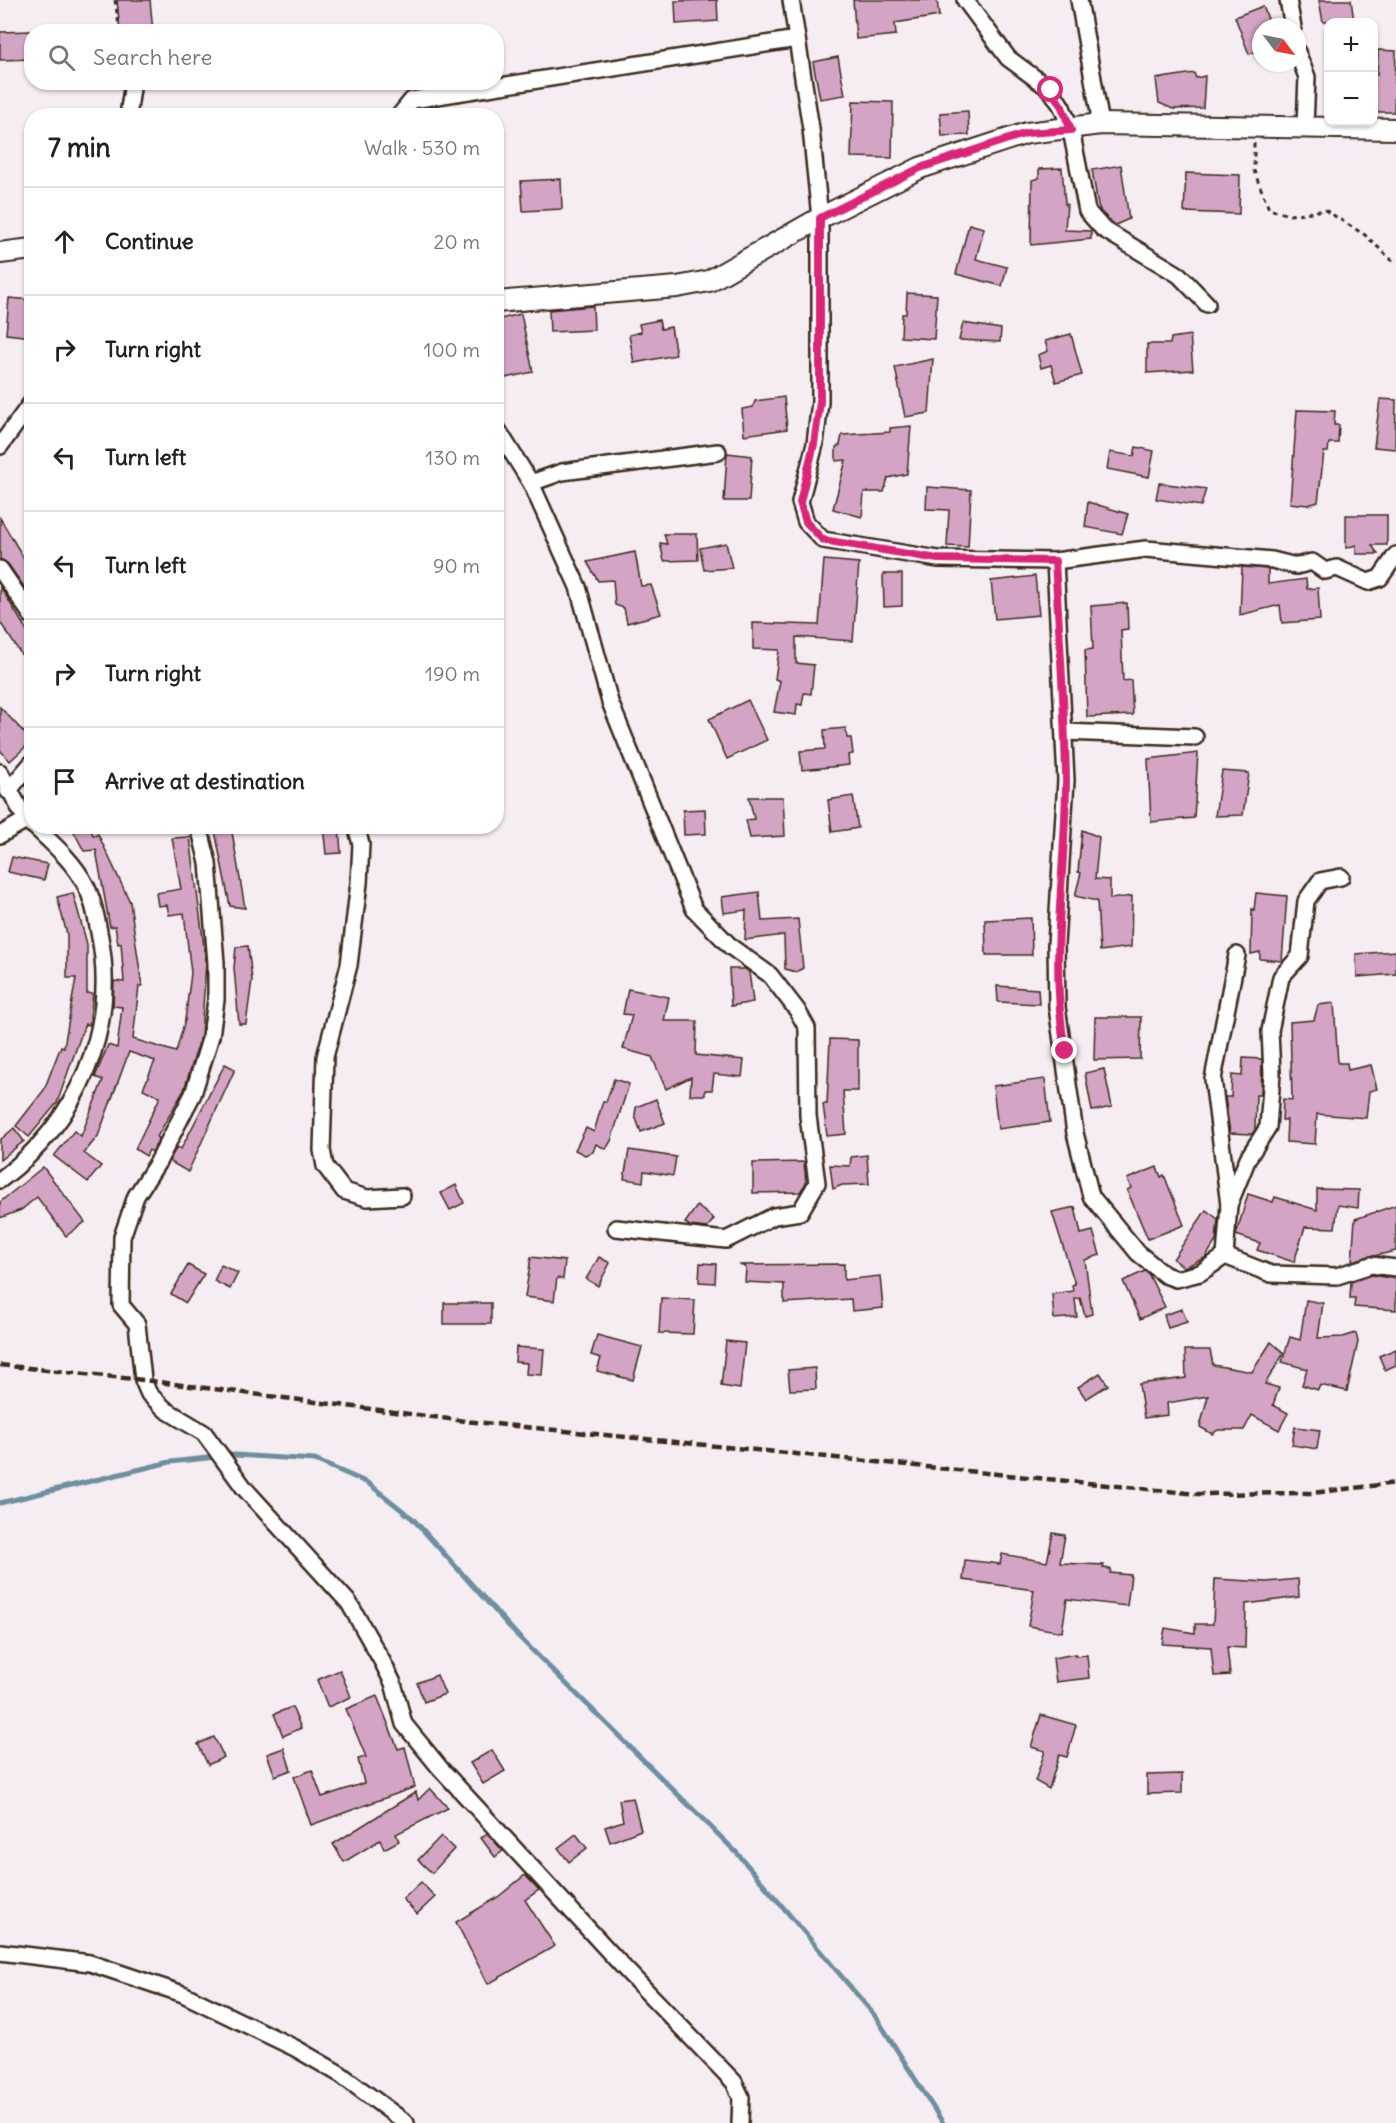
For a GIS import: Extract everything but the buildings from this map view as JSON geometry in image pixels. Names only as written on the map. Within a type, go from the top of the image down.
[{"type":"street","points":[[791,0],[811,129],[820,218],[820,402],[814,444],[800,502],[806,522],[823,540],[938,559],[1055,561],[1146,549],[1164,550],[1272,560],[1296,566],[1312,562],[1325,571],[1337,568],[1368,582],[1380,578],[1396,555]]},
{"type":"street","points":[[965,0],[1008,58],[1051,90],[1062,107],[1071,130],[1087,211],[1103,229],[1179,275],[1207,304]]},
{"type":"street","points":[[1079,0],[1101,124]]},
{"type":"street","points":[[1288,0],[1291,18]]},
{"type":"street","points":[[504,85],[798,39]]},
{"type":"street","points":[[1305,72],[1307,77],[1305,127]]},
{"type":"street","points":[[129,108],[132,90]]},
{"type":"street","points":[[406,108],[412,100],[475,90]]},
{"type":"street","points":[[504,301],[676,287],[709,281],[820,218],[920,168],[1027,133],[1071,130],[1101,124],[1396,129]]},
{"type":"street","points":[[0,253],[24,250]]},
{"type":"street","points":[[0,446],[24,413]]},
{"type":"street","points":[[504,440],[531,483],[578,587],[610,702],[694,909],[731,947],[770,975],[797,1010],[807,1028],[808,1116],[817,1183],[801,1212],[774,1216],[726,1240],[616,1228]]},
{"type":"street","points":[[531,483],[562,472],[718,452]]},
{"type":"street","points":[[1055,561],[1066,780],[1056,945],[1057,1007],[1075,1133],[1091,1196],[1138,1253],[1165,1275],[1176,1280],[1200,1273],[1225,1256]]},
{"type":"street","points":[[0,569],[24,604]]},
{"type":"street","points":[[1064,732],[1195,737]]},
{"type":"street","points":[[0,772],[24,814]]},
{"type":"street","points":[[9,790],[24,772]]},
{"type":"street","points":[[0,835],[24,826]]},
{"type":"street","points":[[0,1180],[54,1131],[73,1100],[84,1076],[102,1023],[105,995],[103,952],[94,908],[85,883],[55,845],[42,834]]},
{"type":"street","points":[[201,834],[208,863],[216,963],[216,1000],[211,1036],[193,1094],[158,1162],[136,1196],[122,1237],[120,1296],[123,1310],[137,1324],[142,1380],[148,1394],[166,1410],[204,1433],[246,1489],[349,1603],[386,1668],[404,1725],[627,1971],[734,2082],[741,2097],[740,2123]]},
{"type":"street","points":[[358,834],[361,844],[359,883],[349,965],[325,1057],[322,1149],[325,1166],[344,1191],[367,1198],[402,1196]]},
{"type":"street","points":[[1229,1205],[1248,1158],[1268,1127],[1272,1074],[1270,1030],[1281,977],[1300,956],[1306,901],[1320,881],[1341,877]]},
{"type":"street","points":[[1225,1256],[1229,1205],[1213,1079],[1238,955]]},
{"type":"street","points":[[1225,1256],[1271,1274],[1336,1276],[1371,1265],[1396,1268]]},
{"type":"street","points":[[0,1952],[90,1963],[183,1994],[295,2048],[340,2074],[406,2123]]},
{"type":"path","points":[[115,0],[119,24]]},
{"type":"path","points":[[1259,127],[1252,148],[1254,171],[1269,209],[1290,215],[1325,210],[1365,235],[1396,264]]},
{"type":"waterway","points":[[0,1503],[170,1462],[235,1455],[315,1460],[368,1483],[413,1519],[517,1635],[737,1853],[876,2017],[943,2123]]},
{"type":"railway","points":[[0,1365],[143,1380],[465,1421],[1198,1494],[1312,1493],[1396,1483]]},
{"type":"route","points":[[1051,90],[1062,107],[1071,130],[1027,133],[920,168],[820,218],[820,402],[814,444],[800,502],[806,522],[823,540],[938,559],[1055,561],[1066,780],[1056,945],[1057,1007],[1065,1051]]}]
